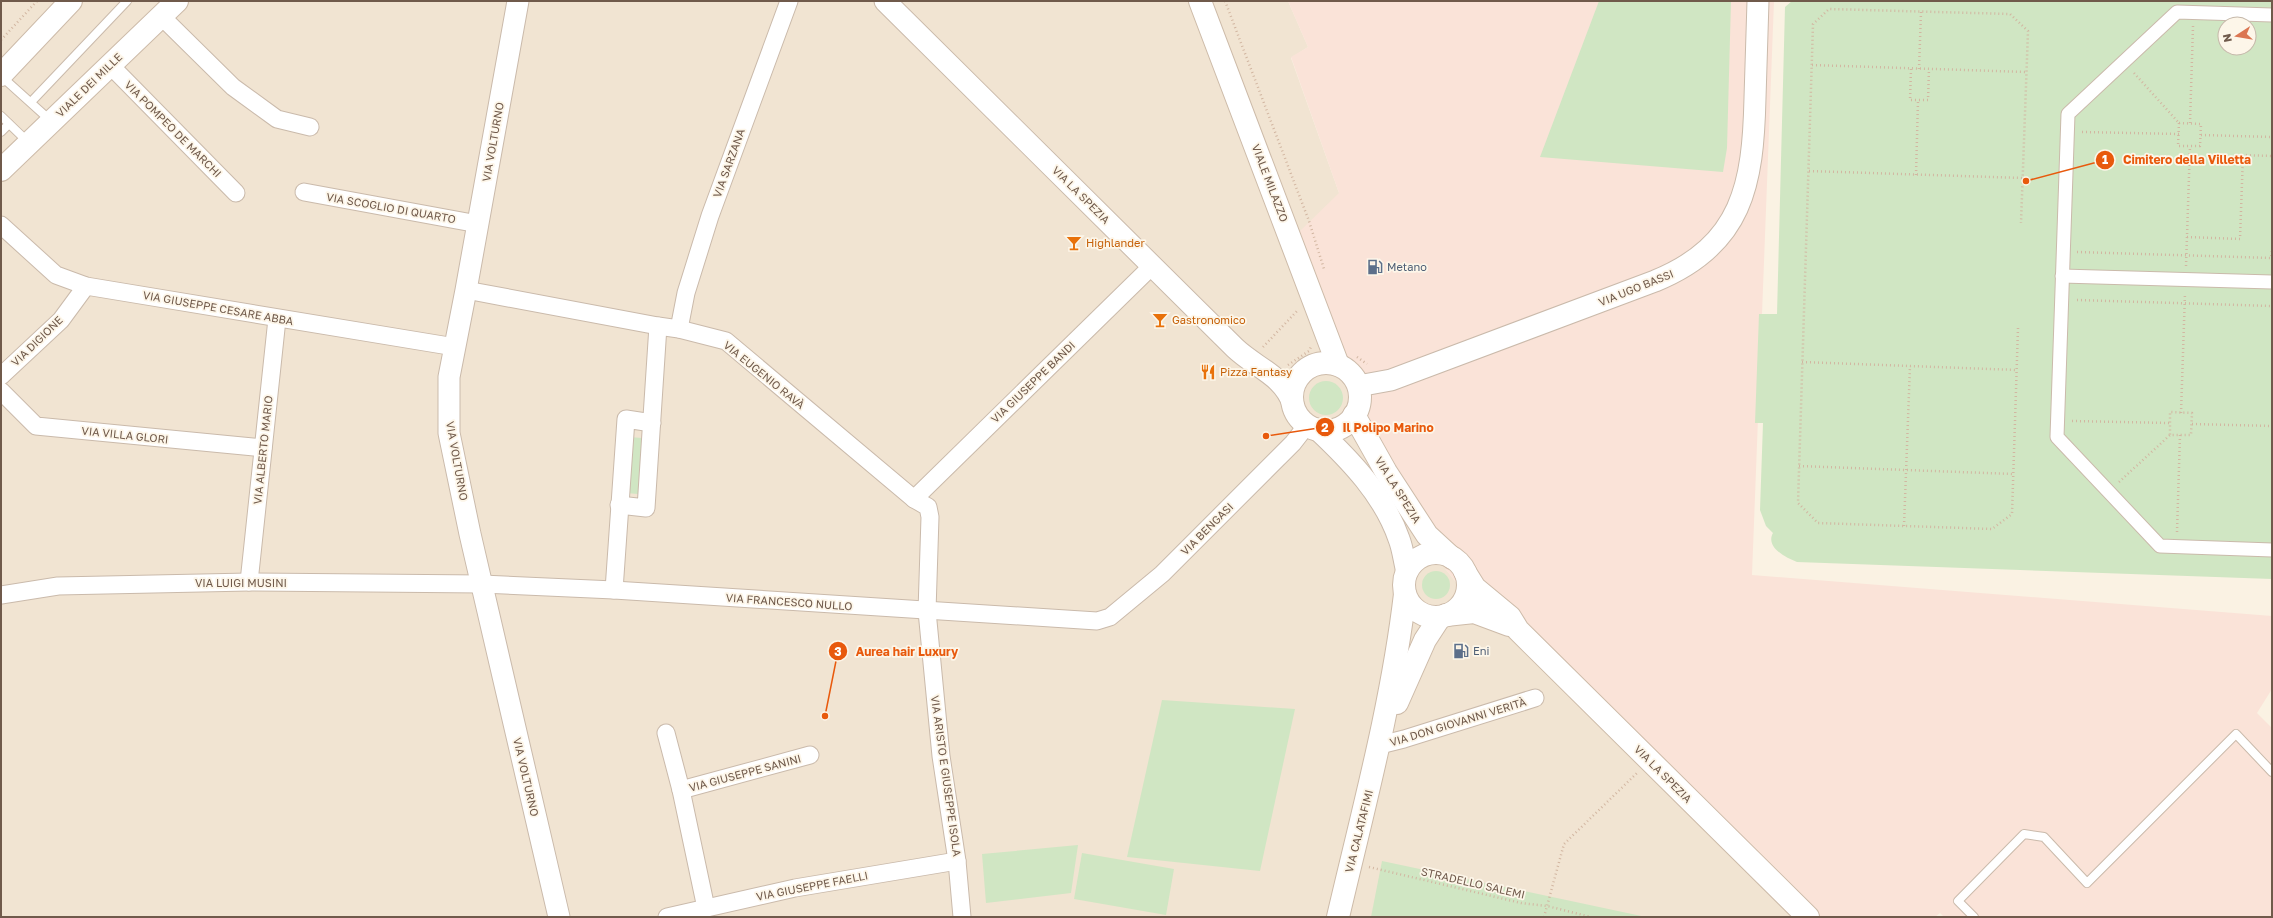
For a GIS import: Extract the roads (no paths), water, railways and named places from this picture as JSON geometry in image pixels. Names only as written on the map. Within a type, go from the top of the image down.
[{"type":"main road","points":[[1,75],[71,1]]},
{"type":"main road","name":"VIALE DEI MILLE","points":[[1,170],[177,1]]},
{"type":"main road","name":"VIALE MILAZZO","points":[[1200,1],[1345,359]]},
{"type":"main road","points":[[1293,404],[1295,383],[1308,368],[1317,364],[1345,359],[1350,373],[1358,386],[1360,396],[1354,415],[1347,423],[1338,428],[1327,431],[1312,427]]},
{"type":"main road","name":"VIA LA SPEZIA","points":[[1293,404],[1301,419],[1312,427]]},
{"type":"main road","name":"VIA LA SPEZIA","points":[[1354,415],[1386,472],[1427,535],[1458,565],[1478,591],[1510,618],[1518,630],[1808,917]]},
{"type":"main road","points":[[1406,572],[1411,565],[1423,556],[1438,553],[1458,565],[1468,585],[1465,597],[1458,608],[1443,616]]},
{"type":"main road","name":"VIA LA SPEZIA","points":[[1406,572],[1404,587],[1405,594],[1413,608],[1426,616],[1443,616],[1461,612],[1478,612],[1518,630]]},
{"type":"main road","name":"VIA CALATAFIMI","points":[[1338,917],[1380,745],[1398,653],[1405,594]]},
{"type":"main road","name":"VIA CALATAFIMI","points":[[1380,745],[1425,640],[1443,616]]},
{"type":"street","name":"VIA VOLTURNO","points":[[518,1],[449,377],[450,433],[482,584],[559,917]]},
{"type":"street","name":"VIA SARZANA","points":[[678,328],[686,293],[710,216],[789,1]]},
{"type":"street","name":"VIA LA SPEZIA","points":[[885,1],[1241,354],[1277,379],[1287,391],[1293,404]]},
{"type":"street","name":"VIA UGO BASSI","points":[[1358,386],[1391,380],[1655,281],[1687,265],[1715,242],[1740,204],[1752,162],[1758,1]]},
{"type":"street","points":[[2272,15],[2177,12],[2068,114],[2056,437],[2160,546],[2272,550]]},
{"type":"street","points":[[161,16],[233,88],[277,119],[310,127]]},
{"type":"street","name":"VIA POMPEO DE MARCHI","points":[[110,65],[236,193]]},
{"type":"street","name":"VIA SCOGLIO DI QUARTO","points":[[304,192],[478,224]]},
{"type":"street","name":"VIA GIUSEPPE CESARE ABBA","points":[[1,225],[56,275],[86,286],[277,319],[455,347]]},
{"type":"street","name":"VIA GIUSEPPE BANDI","points":[[914,499],[1152,266]]},
{"type":"street","points":[[2062,276],[2272,282]]},
{"type":"street","name":"VIA DIGIONE","points":[[1,376],[61,320],[86,286]]},
{"type":"street","name":"VIA EUGENIO RAVÀ","points":[[466,290],[658,326],[678,328],[726,341],[914,499],[928,507],[930,517],[927,611]]},
{"type":"street","name":"VIA ALBERTO MARIO","points":[[249,582],[277,319]]},
{"type":"street","points":[[619,505],[646,508],[658,326]]},
{"type":"street","name":"VIA VILLA GLORI","points":[[1,391],[36,426],[263,448]]},
{"type":"street","points":[[614,590],[626,419],[652,424]]},
{"type":"street","name":"VIA LA SPEZIA","points":[[1312,427],[1359,472],[1386,511],[1400,539],[1406,572]]},
{"type":"street","name":"VIA BENGASI","points":[[1097,621],[1110,617],[1162,574],[1301,435],[1312,427]]},
{"type":"street","name":"VIA LUIGI MUSINI","points":[[1,594],[58,586],[249,582],[482,584]]},
{"type":"street","name":"VIA FRANCESCO NULLO","points":[[482,584],[614,590],[1097,621]]},
{"type":"street","name":"VIA ARISTO E GIUSEPPE ISOLA","points":[[927,611],[941,756],[957,860],[962,917]]},
{"type":"street","name":"VIA DON GIOVANNI VERITÀ","points":[[1380,745],[1404,739],[1535,698]]},
{"type":"street","points":[[666,733],[681,790]]},
{"type":"street","name":"VIA GIUSEPPE SANINI","points":[[706,908],[681,790],[810,756]]},
{"type":"street","name":"VIA GIUSEPPE FAELLI","points":[[667,917],[795,888],[957,860]]},
{"type":"lane","points":[[30,102],[127,1]]},
{"type":"lane","points":[[1,75],[51,122]]},
{"type":"lane","points":[[1,116],[29,143]]},
{"type":"lane","points":[[1,132],[9,124]]},
{"type":"lane","points":[[1974,917],[1958,901],[2024,834],[2044,837],[2087,883],[2236,734],[2272,772]]},
{"type":"place","name":"Cimitero della Villetta","points":[[2026,181]]},
{"type":"place","name":"Highlander","points":[[1074,243]]},
{"type":"place","name":"Metano","points":[[1375,267]]},
{"type":"place","name":"Gastronomico","points":[[1160,320]]},
{"type":"place","name":"Pizza Fantasy","points":[[1208,372]]},
{"type":"place","name":"Il Polipo Marino","points":[[1266,436]]},
{"type":"place","name":"Eni","points":[[1461,651]]},
{"type":"place","name":"Aurea hair Luxury","points":[[825,716]]}]
